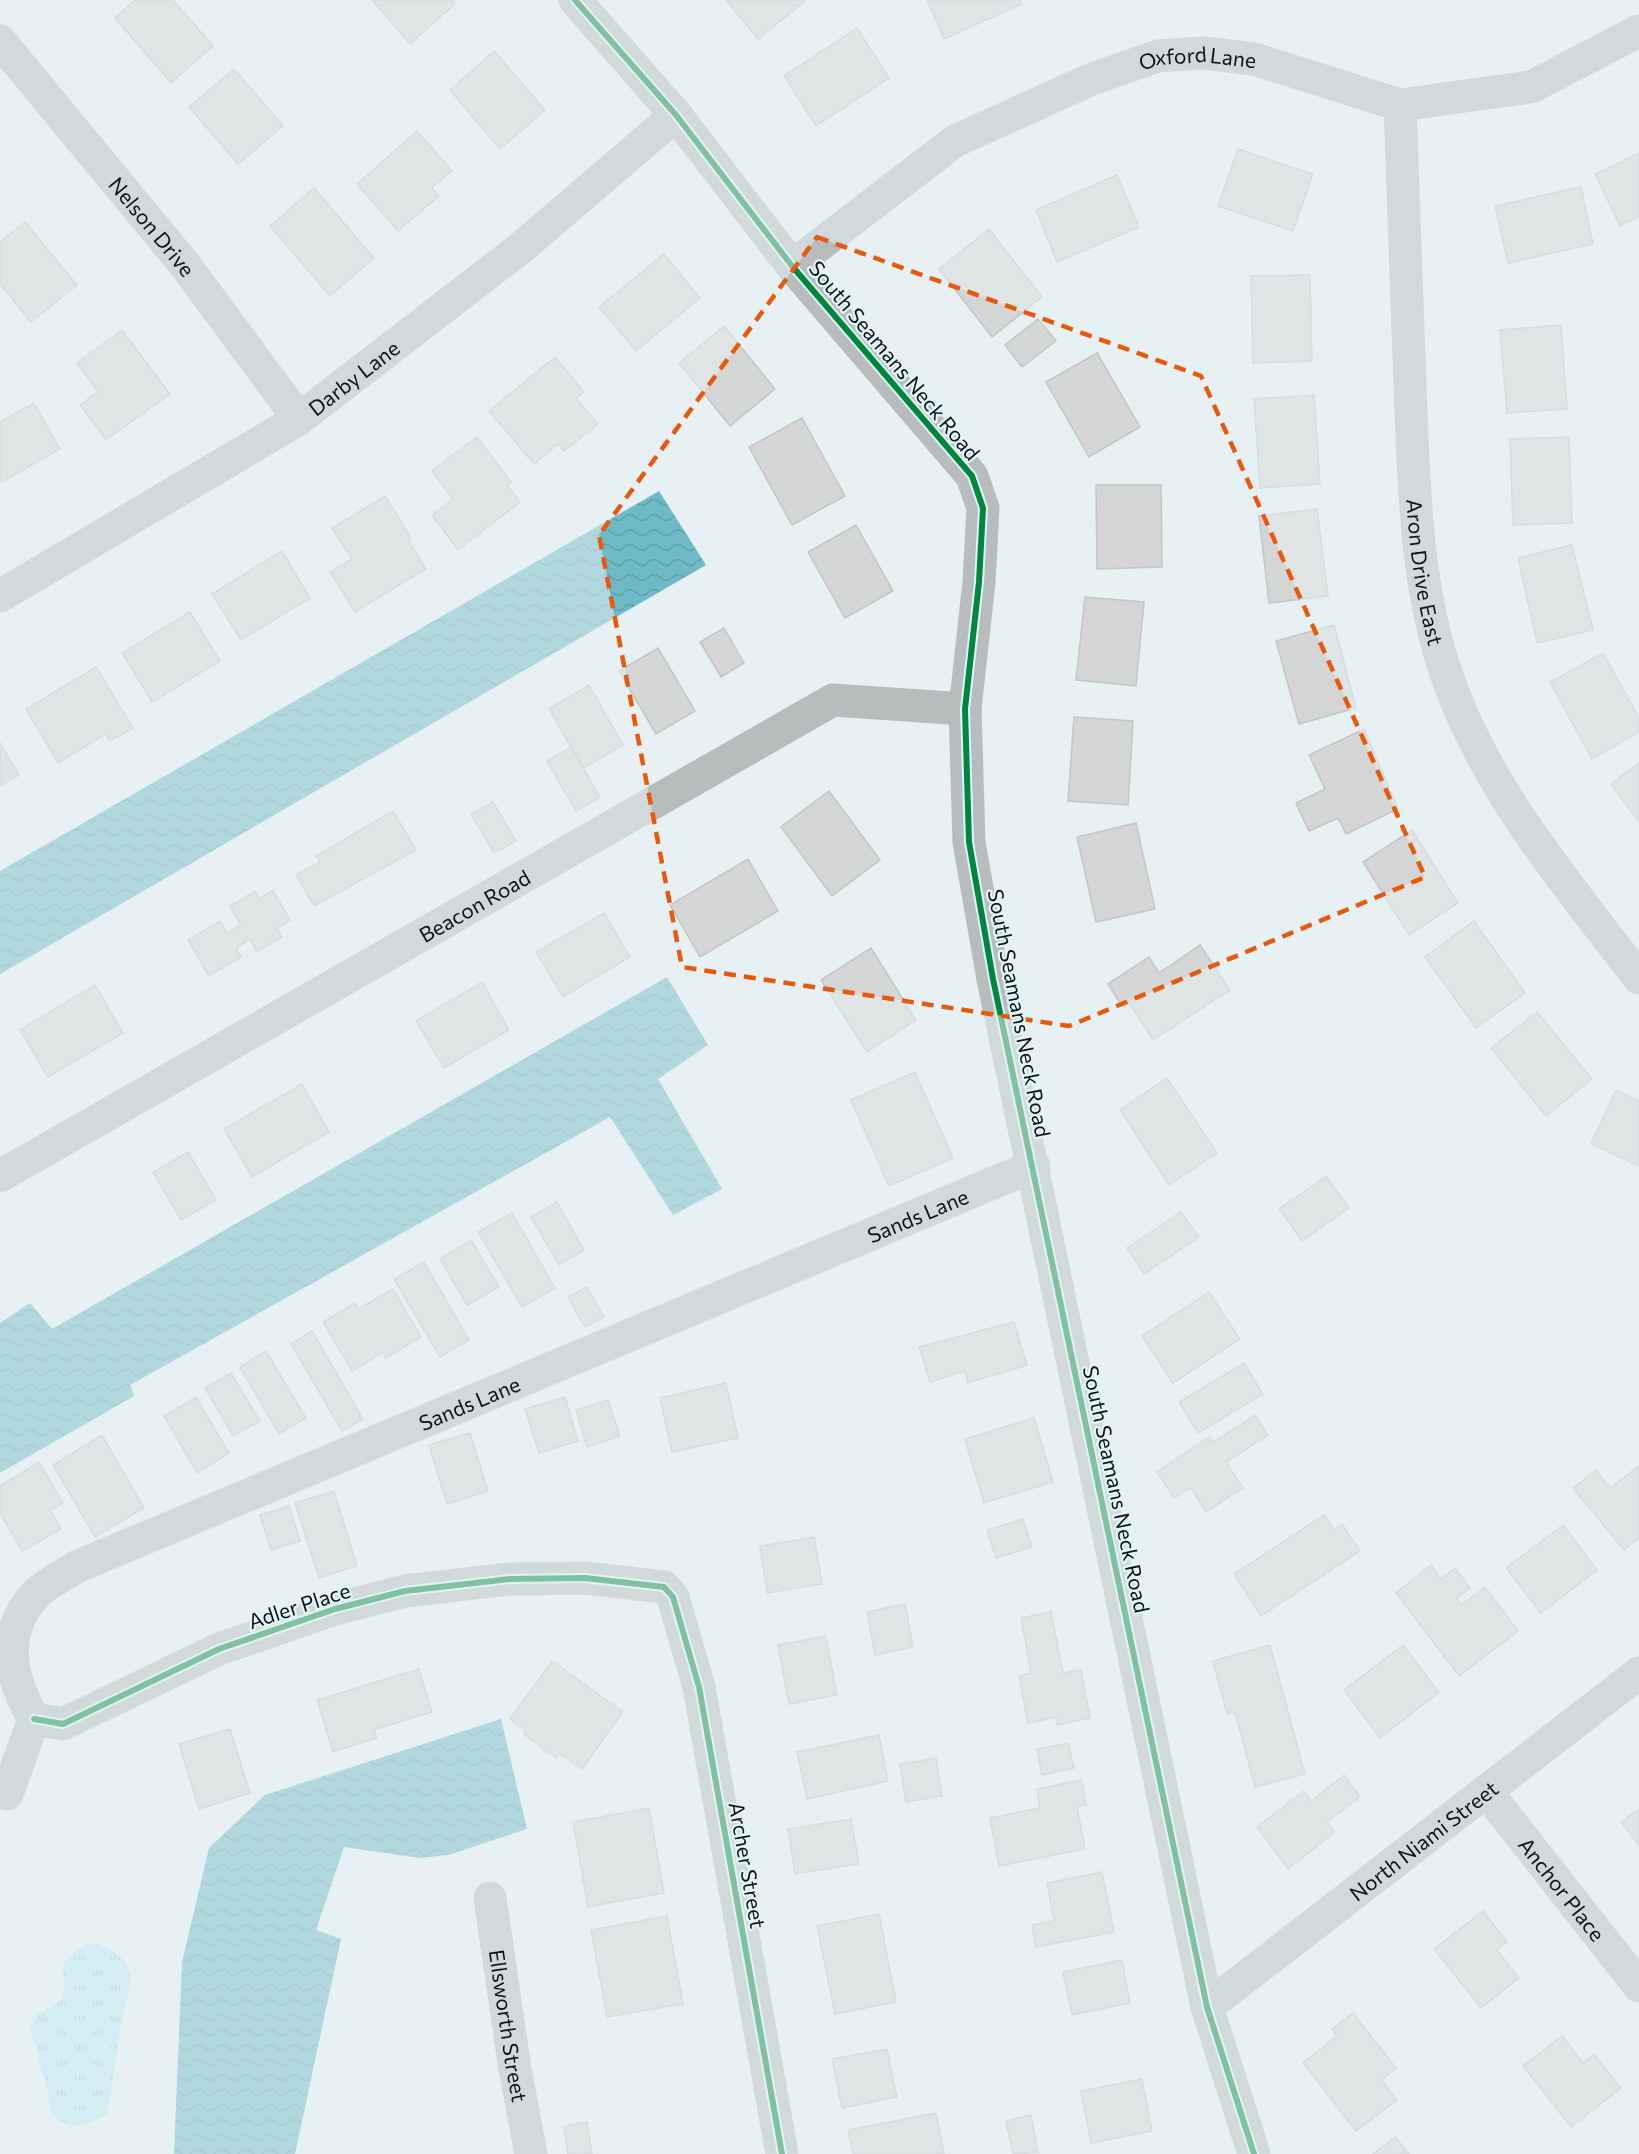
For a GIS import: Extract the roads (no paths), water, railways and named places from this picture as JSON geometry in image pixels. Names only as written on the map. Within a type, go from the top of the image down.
[{"type":"street","name":"South Seamans Neck Road","points":[[575,0],[676,115],[792,266],[972,476],[983,508],[979,582],[965,709],[969,842],[993,979],[1034,1166],[1207,2007],[1254,2154]]},
{"type":"street","name":"Oxford Lane","points":[[792,266],[955,141],[1092,79],[1158,56],[1204,53],[1254,59],[1400,105],[1531,87],[1639,31]]},
{"type":"street","name":"Nelson Drive","points":[[0,41],[185,265],[298,418]]},
{"type":"street","name":"Aron Drive East","points":[[1400,105],[1415,513],[1430,620],[1448,680],[1492,776],[1541,850],[1639,978]]},
{"type":"street","name":"Darby Lane","points":[[0,597],[298,418],[522,247],[676,115]]},
{"type":"street","name":"Beacon Road","points":[[0,1176],[833,700],[965,709]]},
{"type":"street","name":"Sands Lane","points":[[34,1719],[18,1693],[10,1667],[12,1634],[17,1616],[37,1593],[76,1567],[1034,1166]]},
{"type":"street","name":"Adler Place","points":[[34,1719],[63,1724],[219,1649],[335,1609],[405,1591],[510,1579],[574,1578],[664,1587]]},
{"type":"street","name":"Archer Street","points":[[664,1587],[673,1597],[699,1687],[782,2154]]},
{"type":"street","name":"North Niami Street","points":[[1207,2007],[1639,1673]]},
{"type":"street","points":[[7,1794],[34,1719]]},
{"type":"street","name":"Anchor Place","points":[[1486,1791],[1639,1986]]},
{"type":"street","name":"Ellsworth Street","points":[[490,1898],[515,2069],[531,2154]]},
{"type":"water","points":[[659,491],[706,565],[0,974],[0,871]]},
{"type":"water","points":[[667,977],[708,1045],[658,1079],[722,1189],[673,1215],[610,1117],[130,1385],[134,1396],[0,1473],[0,1323],[30,1303],[52,1329]]},
{"type":"water","points":[[501,1719],[527,1829],[448,1855],[420,1858],[344,1847],[316,1930],[341,1939],[295,2154],[174,2154],[182,1962],[209,1848],[265,1795]]}]
